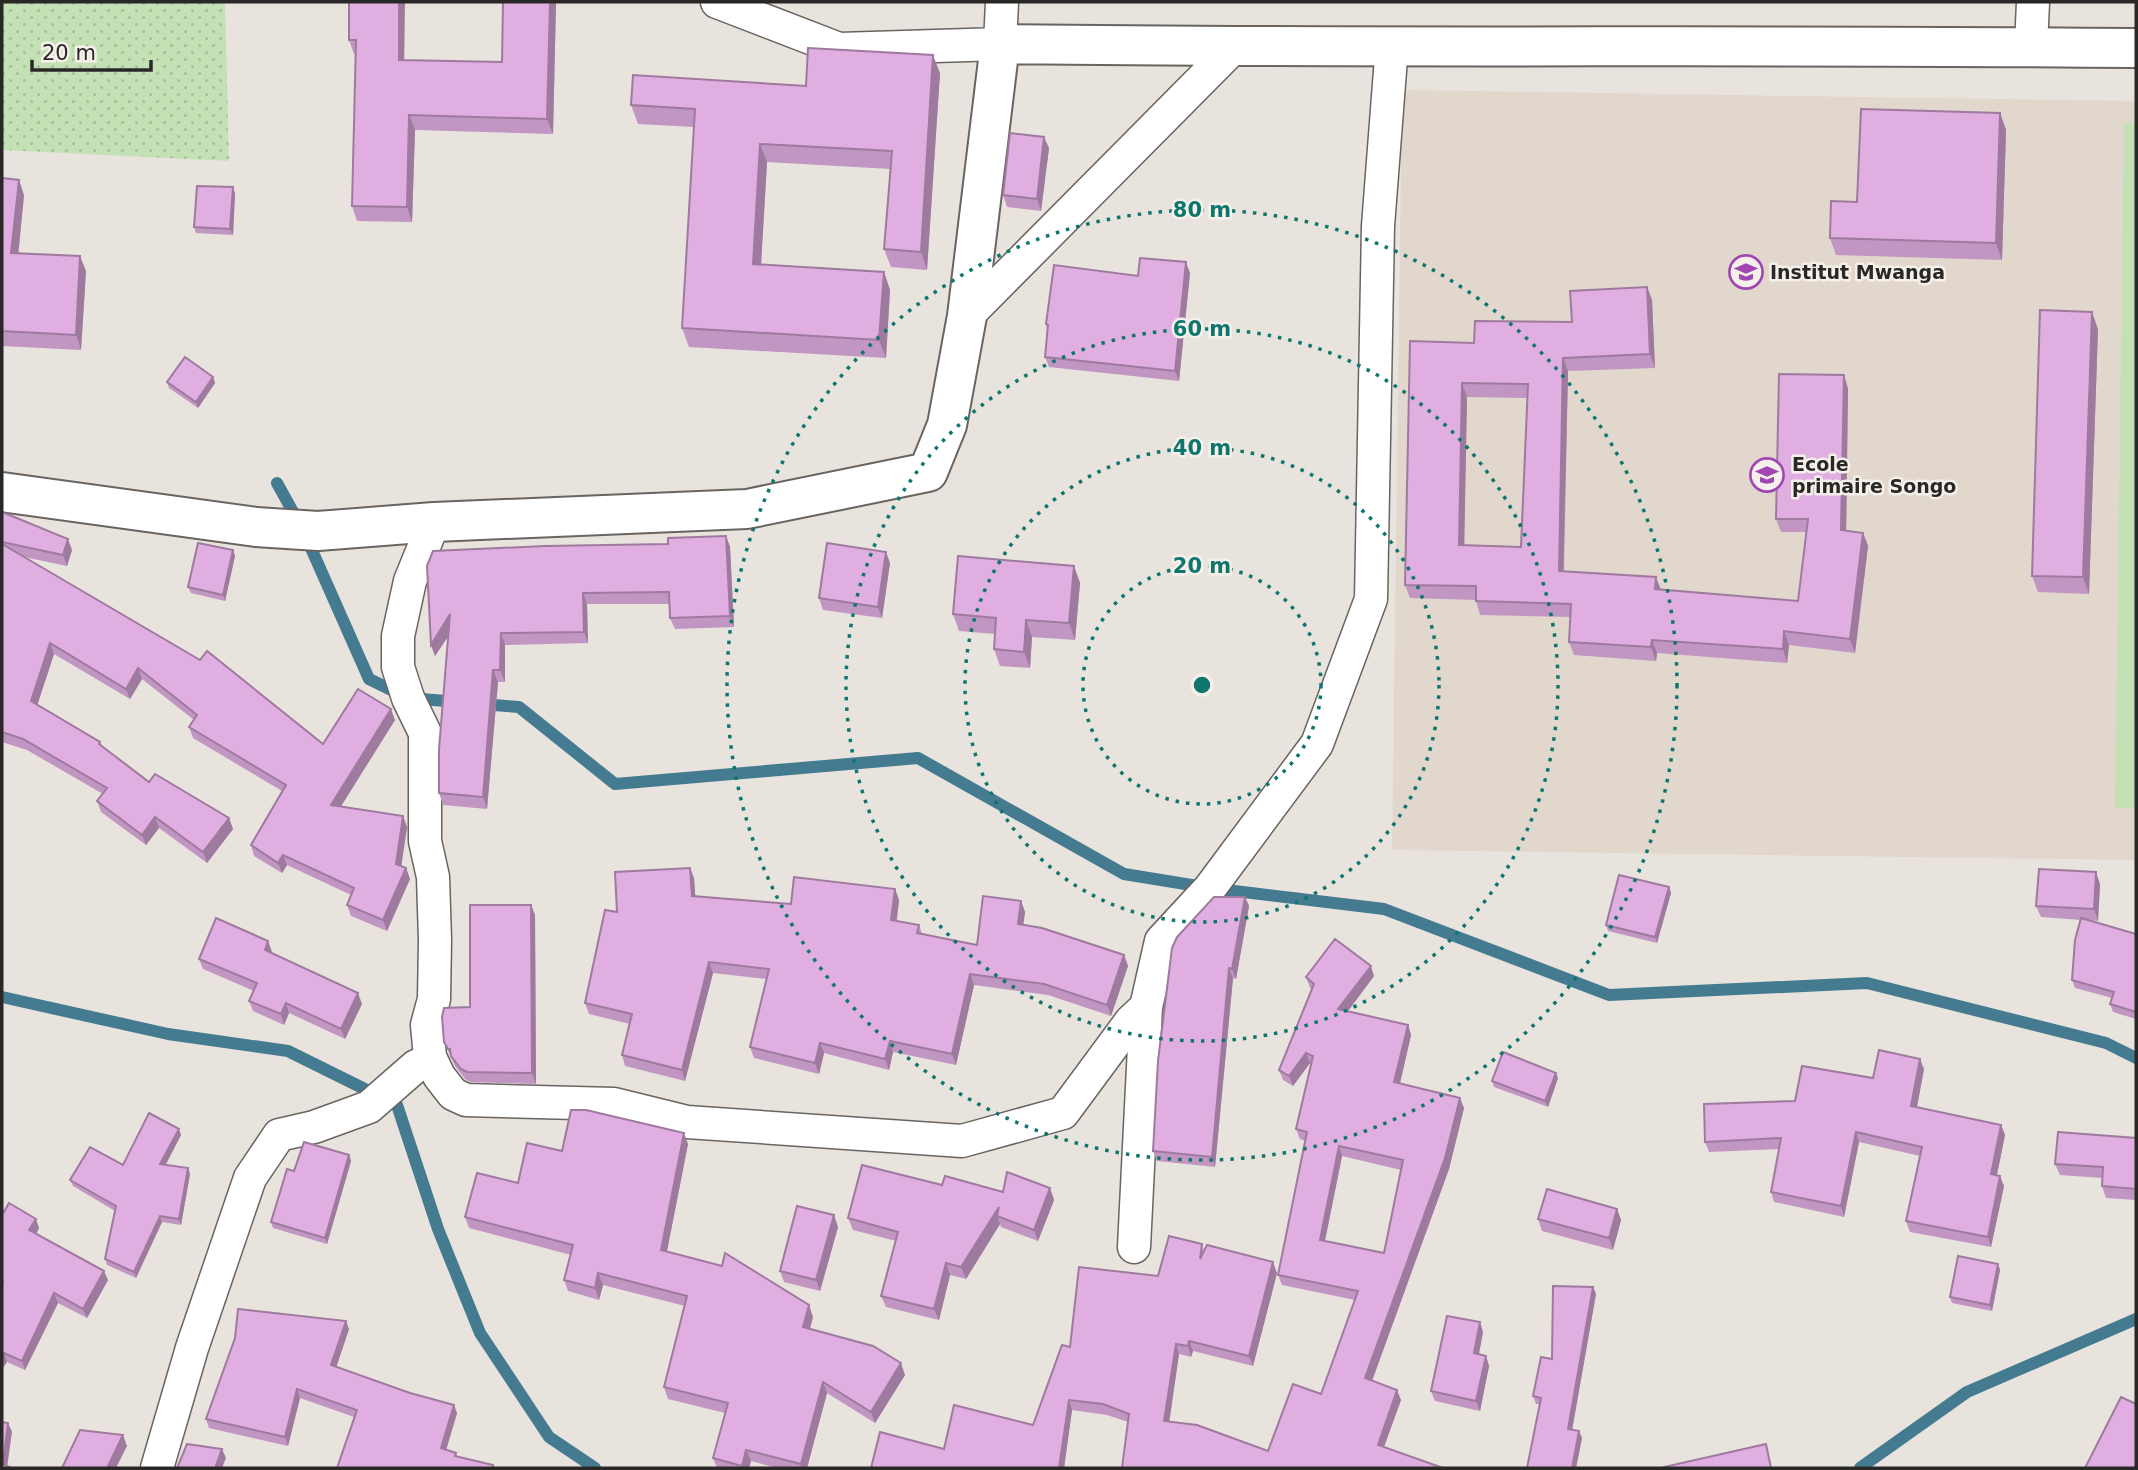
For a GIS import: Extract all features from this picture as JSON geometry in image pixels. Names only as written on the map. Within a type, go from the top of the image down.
[{"type":"street","points":[[717,2],[839,49],[1000,44],[1234,47],[1392,45],[2136,48]]},
{"type":"street","points":[[2,492],[268,528],[318,531],[434,522],[747,509],[928,472],[947,425],[967,316],[1000,44],[1002,2]]},
{"type":"street","points":[[2031,47],[2034,2]]},
{"type":"street","points":[[1134,1247],[1146,1007],[1161,941],[1210,888],[1317,744],[1371,599],[1378,226],[1392,45]]},
{"type":"street","points":[[967,316],[1234,47]]},
{"type":"street","points":[[434,522],[410,581],[398,636],[398,667],[408,698],[425,733],[425,841],[433,877],[435,940],[435,999],[427,1025],[430,1057],[439,1076],[453,1094],[467,1100],[614,1104],[687,1122],[962,1141],[1063,1113],[1131,1021],[1146,1007]]},
{"type":"street","points":[[157,1468],[192,1348],[250,1178],[279,1135],[314,1127],[369,1107],[430,1057]]},
{"type":"shaded area","name":"Ecole primaire Songo","points":[[1402,90],[2136,101],[2136,860],[1392,850]]},
{"type":"green space","points":[[2,2],[225,2],[229,161],[2,150]]},
{"type":"green space","points":[[2124,123],[2136,123],[2136,808],[2115,808]]},
{"type":"building","points":[[349,2],[399,2],[399,60],[502,62],[503,2],[550,2],[547,119],[409,115],[407,207],[352,206],[356,40],[349,40]]},
{"type":"building","points":[[808,48],[933,55],[921,252],[884,249],[892,151],[760,144],[753,264],[884,272],[879,340],[682,328],[695,109],[631,105],[633,75],[806,86]]},
{"type":"building","points":[[1861,109],[2000,113],[1996,243],[1830,238],[1831,201],[1857,202]]},
{"type":"building","points":[[1010,133],[1044,137],[1037,199],[1003,195]]},
{"type":"building","points":[[2,178],[19,180],[11,253],[80,256],[76,335],[2,331]]},
{"type":"building","points":[[197,186],[233,187],[230,229],[194,227]]},
{"type":"building","points":[[1140,258],[1186,262],[1175,371],[1045,357],[1046,324],[1054,265],[1138,276]]},
{"type":"building","points":[[1647,287],[1650,354],[1563,358],[1559,571],[1656,577],[1655,589],[1798,601],[1808,519],[1776,519],[1779,374],[1844,375],[1841,530],[1863,533],[1850,639],[1784,631],[1783,649],[1652,640],[1651,647],[1569,642],[1571,604],[1476,601],[1476,586],[1405,585],[1410,341],[1474,343],[1475,321],[1572,322],[1570,291]],"holes":[[[1462,383],[1528,384],[1521,547],[1459,545]]]},
{"type":"building","points":[[2040,310],[2092,312],[2083,577],[2032,576]]},
{"type":"building","points":[[185,357],[213,377],[196,402],[167,382]]},
{"type":"building","points":[[2,512],[68,539],[63,555],[2,542]]},
{"type":"building","points":[[726,536],[730,616],[670,618],[669,592],[583,593],[584,632],[501,633],[500,670],[493,670],[483,797],[439,793],[439,749],[450,614],[431,645],[427,566],[433,551],[668,544],[668,538]]},
{"type":"building","points":[[198,543],[233,550],[223,595],[188,587]]},
{"type":"building","points":[[827,543],[886,552],[878,607],[819,598]]},
{"type":"building","points":[[2,544],[200,660],[207,651],[323,744],[358,689],[391,709],[331,805],[403,816],[396,864],[406,868],[383,920],[347,905],[354,888],[283,855],[278,863],[251,845],[286,785],[189,727],[197,715],[138,668],[126,689],[50,643],[31,701],[100,742],[99,744],[149,782],[155,774],[229,818],[203,852],[155,817],[142,835],[97,801],[107,788],[23,739],[2,732]]},
{"type":"building","points":[[958,556],[1074,566],[1069,623],[1026,620],[1024,652],[994,649],[996,618],[953,614]]},
{"type":"building","points":[[690,868],[692,896],[791,904],[794,877],[895,889],[891,920],[919,925],[917,933],[977,945],[983,896],[1021,901],[1018,924],[1042,928],[1124,955],[1107,1005],[1044,984],[970,974],[952,1054],[890,1041],[885,1059],[820,1043],[815,1063],[750,1047],[769,969],[709,962],[682,1070],[622,1055],[632,1014],[585,1003],[605,910],[617,912],[615,872]]},
{"type":"building","points":[[2039,869],[2096,872],[2094,909],[2036,906]]},
{"type":"building","points":[[1619,875],[1669,887],[1655,937],[1606,925]]},
{"type":"building","points":[[1214,897],[1245,897],[1232,969],[1229,968],[1212,1157],[1153,1151],[1158,1061],[1172,948],[1177,937]]},
{"type":"building","points":[[470,905],[531,905],[532,1073],[467,1072],[461,1069],[451,1056],[450,1049],[444,1042],[444,1008],[470,1007]]},
{"type":"building","points":[[216,918],[268,941],[265,950],[358,993],[341,1029],[286,1003],[281,1014],[249,1001],[257,983],[199,959]]},
{"type":"building","points":[[2081,918],[2136,934],[2136,1012],[2110,1004],[2114,992],[2072,980],[2075,940]]},
{"type":"building","points":[[1335,939],[1371,966],[1338,1009],[1408,1025],[1394,1082],[1460,1098],[1445,1158],[1365,1378],[1397,1390],[1378,1445],[1443,1468],[1122,1468],[1129,1414],[1103,1404],[1069,1400],[1059,1468],[871,1468],[880,1432],[944,1449],[954,1405],[1033,1425],[1062,1345],[1070,1347],[1079,1267],[1158,1276],[1169,1236],[1202,1244],[1200,1259],[1207,1245],[1273,1262],[1249,1356],[1189,1341],[1188,1346],[1176,1344],[1164,1421],[1197,1425],[1268,1451],[1293,1384],[1321,1394],[1358,1291],[1278,1275],[1307,1132],[1296,1129],[1313,1056],[1306,1053],[1289,1076],[1279,1070],[1314,984],[1306,977]],"holes":[[[1339,1146],[1403,1160],[1384,1253],[1320,1240]]]},
{"type":"building","points":[[1879,1050],[1920,1059],[1911,1106],[2001,1125],[1991,1174],[2000,1176],[1988,1237],[1906,1221],[1922,1147],[1856,1132],[1841,1206],[1771,1192],[1781,1138],[1705,1142],[1704,1104],[1795,1101],[1802,1066],[1873,1078]]},
{"type":"building","points":[[1503,1052],[1556,1073],[1545,1101],[1492,1081]]},
{"type":"building","points":[[571,1110],[586,1110],[684,1133],[661,1250],[722,1266],[725,1253],[809,1305],[803,1327],[873,1346],[901,1363],[871,1412],[823,1382],[801,1464],[746,1450],[742,1466],[713,1458],[728,1403],[664,1387],[687,1296],[598,1273],[595,1288],[564,1280],[573,1245],[465,1217],[477,1173],[518,1183],[527,1143],[562,1151]]},
{"type":"building","points":[[149,1113],[179,1129],[160,1164],[188,1168],[179,1219],[160,1216],[134,1272],[105,1259],[116,1206],[70,1180],[90,1147],[123,1165]]},
{"type":"building","points":[[2058,1132],[2136,1138],[2136,1189],[2102,1186],[2103,1167],[2055,1164]]},
{"type":"building","points":[[304,1142],[349,1155],[325,1238],[271,1222],[287,1169],[294,1171]]},
{"type":"building","points":[[862,1165],[942,1185],[945,1176],[1003,1192],[1007,1172],[1050,1188],[1034,1230],[997,1216],[999,1207],[961,1267],[946,1263],[934,1309],[881,1296],[898,1232],[848,1218]]},
{"type":"building","points":[[1547,1189],[1617,1209],[1609,1238],[1538,1219]]},
{"type":"building","points":[[9,1203],[36,1219],[29,1230],[104,1271],[83,1309],[54,1293],[22,1361],[4,1353],[2,1356],[2,1211],[4,1212]]},
{"type":"building","points":[[797,1206],[834,1215],[816,1280],[780,1271]]},
{"type":"building","points":[[1958,1256],[1998,1264],[1990,1305],[1950,1297]]},
{"type":"building","points":[[1553,1286],[1593,1287],[1568,1429],[1579,1431],[1572,1468],[1527,1468],[1541,1398],[1533,1396],[1541,1357],[1552,1359]]},
{"type":"building","points":[[238,1309],[346,1321],[331,1365],[410,1393],[454,1405],[441,1448],[456,1453],[455,1456],[493,1465],[493,1468],[337,1468],[357,1410],[297,1389],[285,1437],[206,1419],[235,1338]]},
{"type":"building","points":[[1447,1316],[1480,1322],[1474,1353],[1486,1356],[1476,1401],[1431,1391]]},
{"type":"building","points":[[2121,1397],[2136,1404],[2136,1468],[2085,1468]]},
{"type":"building","points":[[2,1422],[8,1423],[3,1464],[11,1468],[2,1468]]},
{"type":"building","points":[[80,1430],[123,1435],[107,1468],[62,1468]]},
{"type":"building","points":[[187,1444],[222,1449],[215,1468],[177,1468]]},
{"type":"building","points":[[1766,1444],[1771,1468],[1664,1468],[1664,1467]]},
{"type":"waterway","points":[[277,483],[303,530],[369,679],[408,698],[459,702]]},
{"type":"waterway","points":[[480,704],[519,707],[615,784],[918,758],[1124,874],[1210,888],[1384,909],[1609,995],[1867,983],[2106,1043],[2136,1058]]},
{"type":"waterway","points":[[2,997],[168,1034],[288,1051],[397,1105],[438,1229],[480,1333],[549,1437],[595,1468]]},
{"type":"waterway","points":[[1860,1468],[1967,1392],[2136,1319]]},
{"type":"place","name":"Institut Mwanga","points":[[1746,272]]},
{"type":"place","name":"Ecole primaire Songo","points":[[1767,475]]}]
